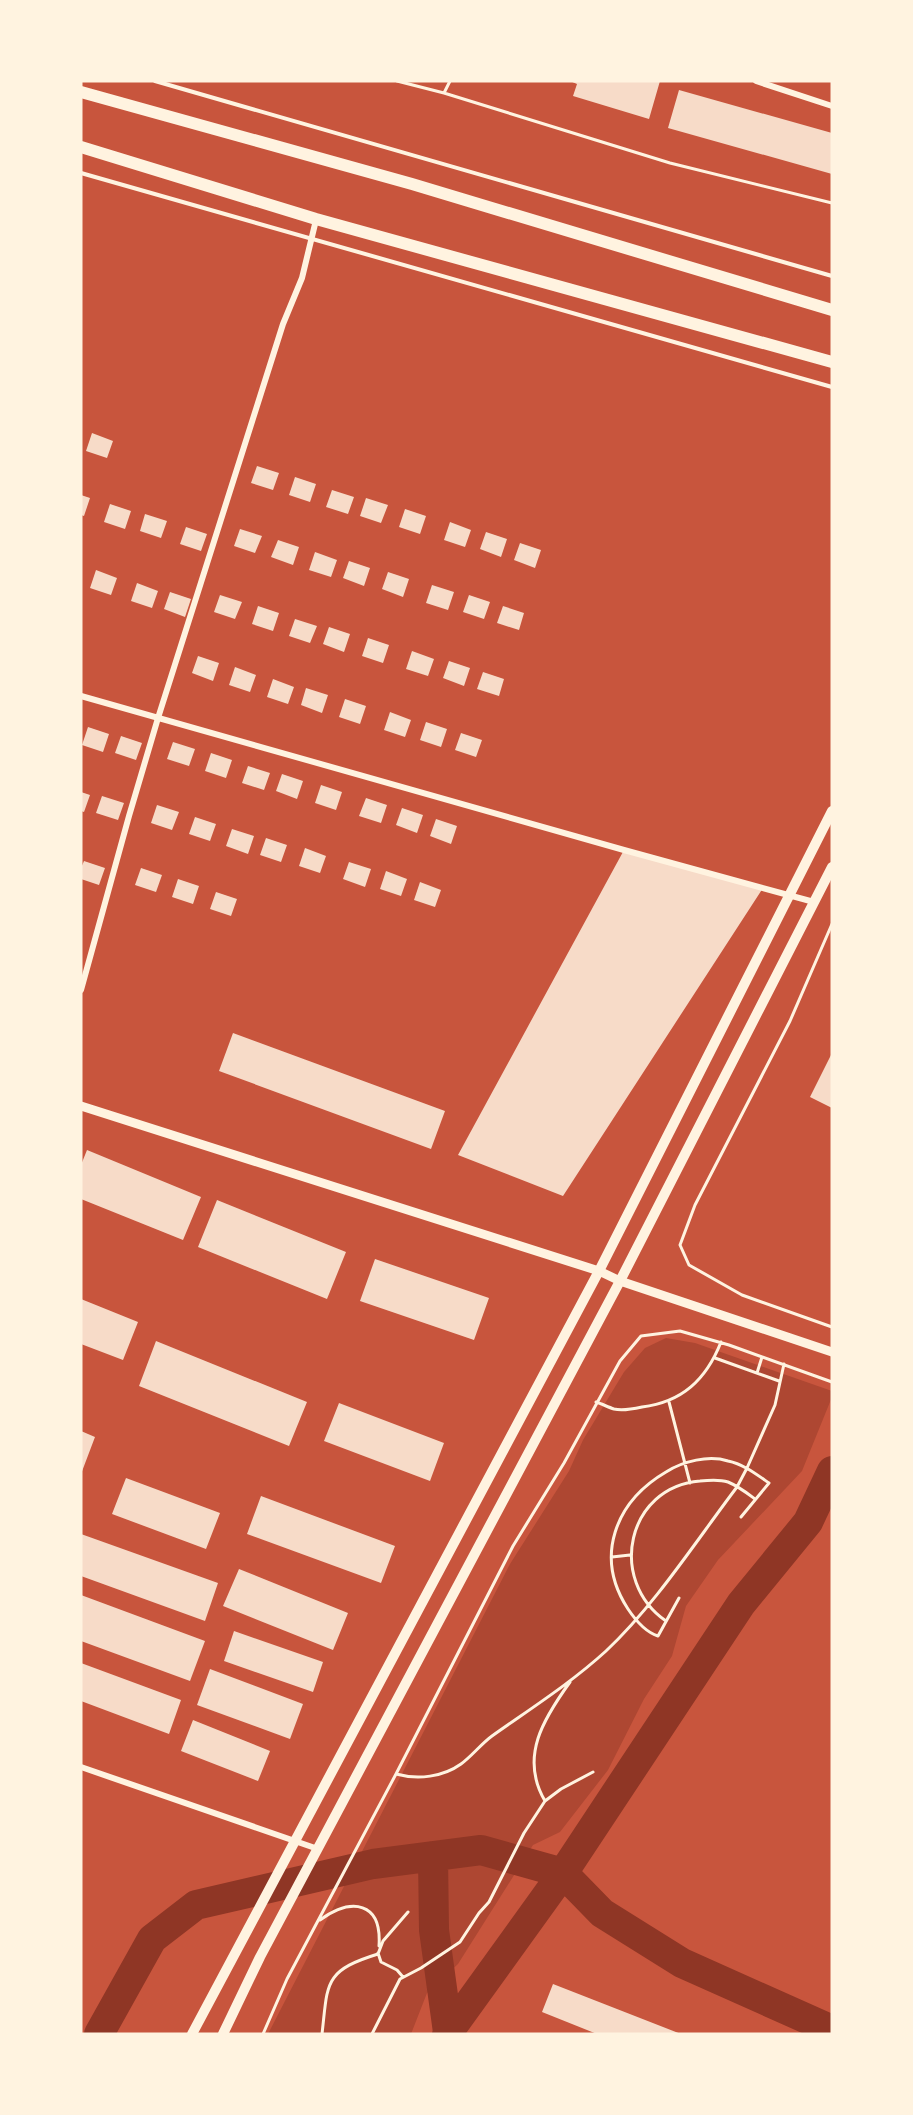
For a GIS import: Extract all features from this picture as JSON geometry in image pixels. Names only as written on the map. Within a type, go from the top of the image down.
[{"type":"highway","points":[[81,92],[412,184],[832,310]]},
{"type":"highway","points":[[81,147],[316,219],[832,362]]},
{"type":"main road","points":[[192,2034],[599,1271],[832,811]]},
{"type":"main road","points":[[223,2034],[260,1957],[620,1281],[832,867]]},
{"type":"street","points":[[756,81],[832,106]]},
{"type":"street","points":[[81,990],[158,718],[283,324],[303,278],[316,219]]},
{"type":"street","points":[[81,696],[814,902]]},
{"type":"street","points":[[81,1106],[599,1271],[620,1281],[832,1352]]},
{"type":"street","points":[[81,1767],[318,1848]]},
{"type":"lane","points":[[155,81],[832,276]]},
{"type":"lane","points":[[81,173],[832,387]]},
{"type":"path","points":[[397,81],[444,93],[670,163],[832,203]]},
{"type":"path","points":[[444,93],[450,81]]},
{"type":"path","points":[[832,924],[790,1021],[695,1205],[680,1245],[689,1265],[742,1295],[832,1328]]},
{"type":"path","points":[[263,2034],[287,1979],[319,1922],[508,1556],[564,1463],[620,1360],[641,1336],[680,1331],[720,1342],[832,1382]]},
{"type":"path","points":[[596,1402],[616,1410],[653,1406],[680,1397],[702,1377],[714,1358],[720,1342]]},
{"type":"path","points":[[757,1373],[762,1357]]},
{"type":"path","points":[[714,1358],[779,1381]]},
{"type":"path","points":[[396,1774],[410,1778],[447,1773],[462,1763],[489,1738],[573,1678],[606,1651],[647,1606],[737,1487],[776,1405],[784,1365]]},
{"type":"path","points":[[669,1402],[690,1483]]},
{"type":"path","points":[[679,1599],[658,1636],[650,1634],[635,1619],[616,1585],[612,1541],[627,1505],[642,1488],[673,1467],[703,1460],[727,1460],[747,1468],[769,1483],[741,1517]]},
{"type":"path","points":[[666,1621],[647,1606],[632,1569],[630,1555],[635,1531],[653,1503],[680,1485],[714,1480],[727,1482],[755,1499]]},
{"type":"path","points":[[612,1557],[630,1555]]},
{"type":"path","points":[[544,1802],[538,1790],[534,1757],[539,1733],[548,1715],[573,1678]]},
{"type":"path","points":[[372,2034],[402,1977],[422,1968],[460,1942],[478,1913],[489,1902],[524,1833],[544,1802],[561,1789],[593,1772]]},
{"type":"path","points":[[319,1922],[329,1914],[342,1910],[354,1907],[368,1908],[375,1915],[379,1933],[378,1954],[381,1962],[397,1970],[402,1977]]},
{"type":"path","points":[[322,2034],[328,1986],[338,1971],[378,1954],[383,1941],[408,1912]]},
{"type":"shaded area","points":[[666,1338],[695,1343],[832,1391],[832,1397],[802,1471],[718,1560],[686,1606],[672,1656],[644,1699],[608,1770],[560,1832],[533,1845],[458,1964],[427,1993],[411,2034],[268,2034],[510,1564],[569,1471],[583,1440],[624,1372],[645,1348]]},
{"type":"building","points":[[570,81],[660,81],[649,119],[573,96],[577,84]]},
{"type":"building","points":[[679,90],[832,133],[832,174],[668,128]]},
{"type":"building","points":[[92,433],[113,441],[107,458],[86,451]]},
{"type":"building","points":[[257,466],[279,473],[273,490],[251,483]]},
{"type":"building","points":[[295,477],[316,484],[310,502],[289,495]]},
{"type":"building","points":[[332,490],[354,497],[348,514],[326,507]]},
{"type":"building","points":[[81,495],[90,498],[84,516],[81,515]]},
{"type":"building","points":[[366,498],[388,505],[381,523],[360,516]]},
{"type":"building","points":[[110,504],[131,511],[125,529],[104,522]]},
{"type":"building","points":[[405,509],[426,516],[420,534],[399,527]]},
{"type":"building","points":[[145,514],[167,521],[161,538],[140,531]]},
{"type":"building","points":[[450,522],[471,530],[465,547],[444,540]]},
{"type":"building","points":[[186,527],[207,534],[201,551],[180,544]]},
{"type":"building","points":[[240,529],[262,536],[255,553],[234,546]]},
{"type":"building","points":[[486,532],[507,539],[501,557],[480,549]]},
{"type":"building","points":[[278,540],[299,547],[293,565],[271,557]]},
{"type":"building","points":[[520,543],[541,550],[535,568],[514,560]]},
{"type":"building","points":[[315,552],[337,560],[331,577],[309,570]]},
{"type":"building","points":[[349,561],[370,568],[364,586],[343,578]]},
{"type":"building","points":[[96,570],[117,578],[111,595],[90,588]]},
{"type":"building","points":[[388,572],[409,579],[403,597],[382,589]]},
{"type":"building","points":[[137,583],[158,591],[152,608],[131,601]]},
{"type":"building","points":[[432,585],[454,592],[448,610],[426,603]]},
{"type":"building","points":[[170,592],[191,599],[185,617],[164,609]]},
{"type":"building","points":[[220,595],[242,602],[235,619],[214,612]]},
{"type":"building","points":[[469,595],[490,602],[484,619],[463,612]]},
{"type":"building","points":[[258,606],[279,613],[273,631],[252,624]]},
{"type":"building","points":[[503,606],[524,613],[519,630],[497,623]]},
{"type":"building","points":[[295,619],[317,626],[310,643],[289,636]]},
{"type":"building","points":[[329,627],[350,634],[344,652],[323,644]]},
{"type":"building","points":[[368,638],[389,645],[383,663],[362,656]]},
{"type":"building","points":[[412,651],[434,659],[428,676],[406,669]]},
{"type":"building","points":[[198,656],[219,663],[213,681],[192,673]]},
{"type":"building","points":[[449,661],[470,668],[464,686],[443,678]]},
{"type":"building","points":[[235,667],[256,675],[250,692],[229,685]]},
{"type":"building","points":[[483,672],[504,679],[499,696],[477,689]]},
{"type":"building","points":[[273,679],[294,687],[288,704],[267,697]]},
{"type":"building","points":[[306,688],[328,695],[322,713],[301,705]]},
{"type":"building","points":[[345,699],[366,706],[360,724],[339,717]]},
{"type":"building","points":[[390,712],[411,720],[405,737],[384,730]]},
{"type":"building","points":[[426,722],[447,729],[441,747],[420,740]]},
{"type":"building","points":[[88,727],[109,734],[103,752],[82,745]]},
{"type":"building","points":[[461,733],[482,740],[476,757],[455,750]]},
{"type":"building","points":[[121,736],[142,743],[136,760],[115,753]]},
{"type":"building","points":[[173,742],[195,749],[189,766],[167,759]]},
{"type":"building","points":[[211,753],[232,760],[226,778],[205,771]]},
{"type":"building","points":[[248,766],[270,773],[264,790],[242,783]]},
{"type":"building","points":[[282,774],[303,781],[297,799],[276,791]]},
{"type":"building","points":[[321,785],[342,792],[336,810],[315,803]]},
{"type":"building","points":[[81,792],[90,795],[84,812],[81,811]]},
{"type":"building","points":[[102,796],[124,803],[118,820],[96,813]]},
{"type":"building","points":[[366,798],[387,805],[381,823],[359,816]]},
{"type":"building","points":[[157,805],[179,812],[172,830],[151,823]]},
{"type":"building","points":[[402,808],[423,815],[417,833],[396,825]]},
{"type":"building","points":[[195,817],[216,824],[210,841],[189,834]]},
{"type":"building","points":[[436,819],[457,826],[451,844],[430,836]]},
{"type":"building","points":[[232,829],[254,836],[248,854],[226,846]]},
{"type":"building","points":[[266,838],[287,845],[281,862],[260,855]]},
{"type":"building","points":[[305,848],[326,856],[320,873],[299,866]]},
{"type":"building","points":[[624,850],[763,888],[563,1196],[458,1155]]},
{"type":"building","points":[[84,861],[105,868],[99,885],[81,879],[81,868]]},
{"type":"building","points":[[349,862],[371,869],[365,887],[343,879]]},
{"type":"building","points":[[141,868],[162,875],[156,892],[135,885]]},
{"type":"building","points":[[386,871],[407,879],[401,896],[380,889]]},
{"type":"building","points":[[178,879],[199,886],[193,904],[172,897]]},
{"type":"building","points":[[420,882],[441,890],[435,907],[414,900]]},
{"type":"building","points":[[216,892],[237,899],[231,916],[210,909]]},
{"type":"building","points":[[233,1033],[445,1111],[431,1149],[219,1071]]},
{"type":"building","points":[[832,1053],[832,1108],[810,1097]]},
{"type":"building","points":[[87,1150],[201,1197],[183,1240],[81,1199],[81,1165]]},
{"type":"building","points":[[217,1200],[346,1252],[327,1299],[198,1247]]},
{"type":"building","points":[[375,1259],[489,1298],[474,1340],[360,1301]]},
{"type":"building","points":[[81,1299],[138,1322],[123,1360],[81,1344]]},
{"type":"building","points":[[156,1341],[307,1402],[289,1446],[139,1386]]},
{"type":"building","points":[[339,1403],[444,1443],[430,1481],[324,1441]]},
{"type":"building","points":[[81,1431],[95,1437],[81,1474]]},
{"type":"building","points":[[126,1478],[220,1513],[206,1549],[112,1514]]},
{"type":"building","points":[[261,1496],[395,1546],[381,1583],[247,1534]]},
{"type":"building","points":[[81,1534],[218,1583],[205,1621],[81,1576]]},
{"type":"building","points":[[239,1569],[348,1613],[333,1650],[223,1606]]},
{"type":"building","points":[[81,1595],[205,1641],[190,1681],[81,1641]]},
{"type":"building","points":[[234,1631],[323,1662],[313,1692],[224,1661]]},
{"type":"building","points":[[81,1663],[181,1700],[169,1734],[81,1701]]},
{"type":"building","points":[[210,1669],[303,1704],[290,1739],[197,1705]]},
{"type":"building","points":[[193,1720],[270,1751],[258,1781],[181,1751]]},
{"type":"building","points":[[553,1984],[681,2034],[597,2034],[542,2012]]},
{"type":"waterway","points":[[447,2034],[563,1873],[741,1604],[808,1522],[832,1471]]},
{"type":"waterway","points":[[99,2034],[152,1939],[196,1905],[373,1864],[481,1850],[563,1873],[602,1913],[682,1963],[832,2030]]},
{"type":"waterway","points":[[433,1856],[434,1930],[448,2032]]}]
